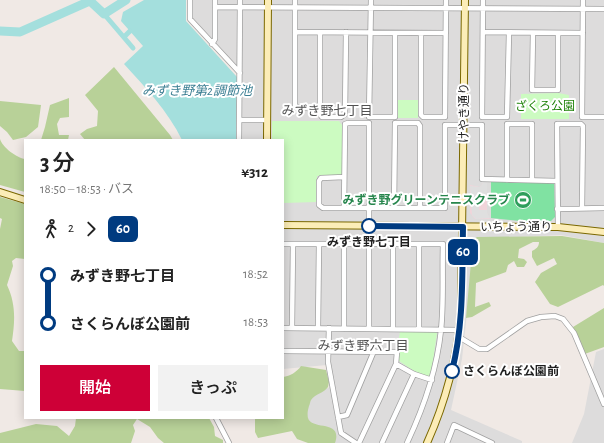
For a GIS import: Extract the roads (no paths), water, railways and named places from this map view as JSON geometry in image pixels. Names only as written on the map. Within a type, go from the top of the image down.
[{"type":"street","points":[[190,0],[190,19],[240,73]]},
{"type":"street","points":[[212,44],[215,39],[215,0]]},
{"type":"street","points":[[239,139],[240,0]]},
{"type":"street","points":[[267,139],[268,0]]},
{"type":"street","points":[[295,0],[295,108],[319,108]]},
{"type":"street","points":[[371,0],[369,117],[395,117],[395,33]]},
{"type":"street","points":[[420,33],[421,115],[423,117],[445,117],[446,0]]},
{"type":"street","name":"けやき通り","points":[[427,443],[447,391],[454,364],[460,330],[463,227],[465,0]]},
{"type":"street","points":[[483,0],[482,117],[507,117],[508,33]]},
{"type":"street","points":[[583,0],[582,117],[604,117]]},
{"type":"street","points":[[215,7],[604,9]]},
{"type":"street","points":[[295,32],[446,33]]},
{"type":"street","points":[[320,32],[319,108],[322,117],[341,117],[345,114],[346,32]]},
{"type":"street","points":[[483,32],[583,34]]},
{"type":"street","points":[[533,33],[532,90],[558,90],[558,33]]},
{"type":"street","points":[[239,120],[267,120]]},
{"type":"street","points":[[344,208],[345,124],[369,122],[369,226]]},
{"type":"street","points":[[394,208],[395,123],[418,123],[420,126],[420,208]]},
{"type":"street","points":[[344,178],[321,178],[319,181],[319,205],[323,208],[445,208],[445,125],[464,124],[482,125],[482,179],[557,181]]},
{"type":"street","points":[[507,180],[507,124],[532,124],[532,180]]},
{"type":"street","points":[[558,227],[558,124],[581,124],[583,126],[582,208]]},
{"type":"street","points":[[0,192],[24,200]]},
{"type":"street","points":[[557,209],[604,208]]},
{"type":"street","name":"いちょう通り","points":[[284,225],[558,227],[604,232]]},
{"type":"street","points":[[284,244],[443,244],[441,330],[432,380],[419,418],[407,443]]},
{"type":"street","points":[[292,328],[294,244]]},
{"type":"street","points":[[318,328],[319,244]]},
{"type":"street","points":[[344,244],[344,329]]},
{"type":"street","points":[[368,329],[369,244]]},
{"type":"street","points":[[393,244],[394,329]]},
{"type":"street","points":[[419,244],[419,329]]},
{"type":"street","points":[[459,337],[479,349],[487,349],[527,321],[541,317],[555,316],[563,320],[574,332],[604,404]]},
{"type":"street","points":[[284,328],[460,330]]},
{"type":"street","points":[[284,351],[328,351],[374,351],[397,352],[396,364],[358,443],[341,433],[328,362],[328,351],[329,328]]},
{"type":"street","points":[[338,417],[347,415],[374,351]]},
{"type":"street","points":[[396,364],[414,374],[432,380]]},
{"type":"street","points":[[382,443],[414,374]]},
{"type":"street","points":[[217,419],[229,443]]},
{"type":"street","points":[[447,443],[454,425],[492,443]]},
{"type":"water","name":"みずき野第2調節池","points":[[144,0],[186,0],[186,21],[237,77],[236,139],[181,139],[163,109],[124,64],[143,46],[121,21],[123,12]]},
{"type":"waterway","points":[[0,31],[20,32],[90,1],[104,14],[126,0]]},
{"type":"waterway","points":[[104,14],[133,48]]},
{"type":"waterway","points":[[124,37],[130,31]]},
{"type":"place","name":"みずき野グリーンテニスクラブ","points":[[523,200]]},
{"type":"place","name":"みずき野七丁目","points":[[369,226]]},
{"type":"place","name":"さくらんぼ公園前","points":[[452,371]]},
{"type":"district","name":"みずき野七丁目","points":[[327,111]]},
{"type":"district","name":"みずき野六丁目","points":[[363,346]]},
{"type":"park label","name":"ざくろ公園","points":[[545,106]]}]
